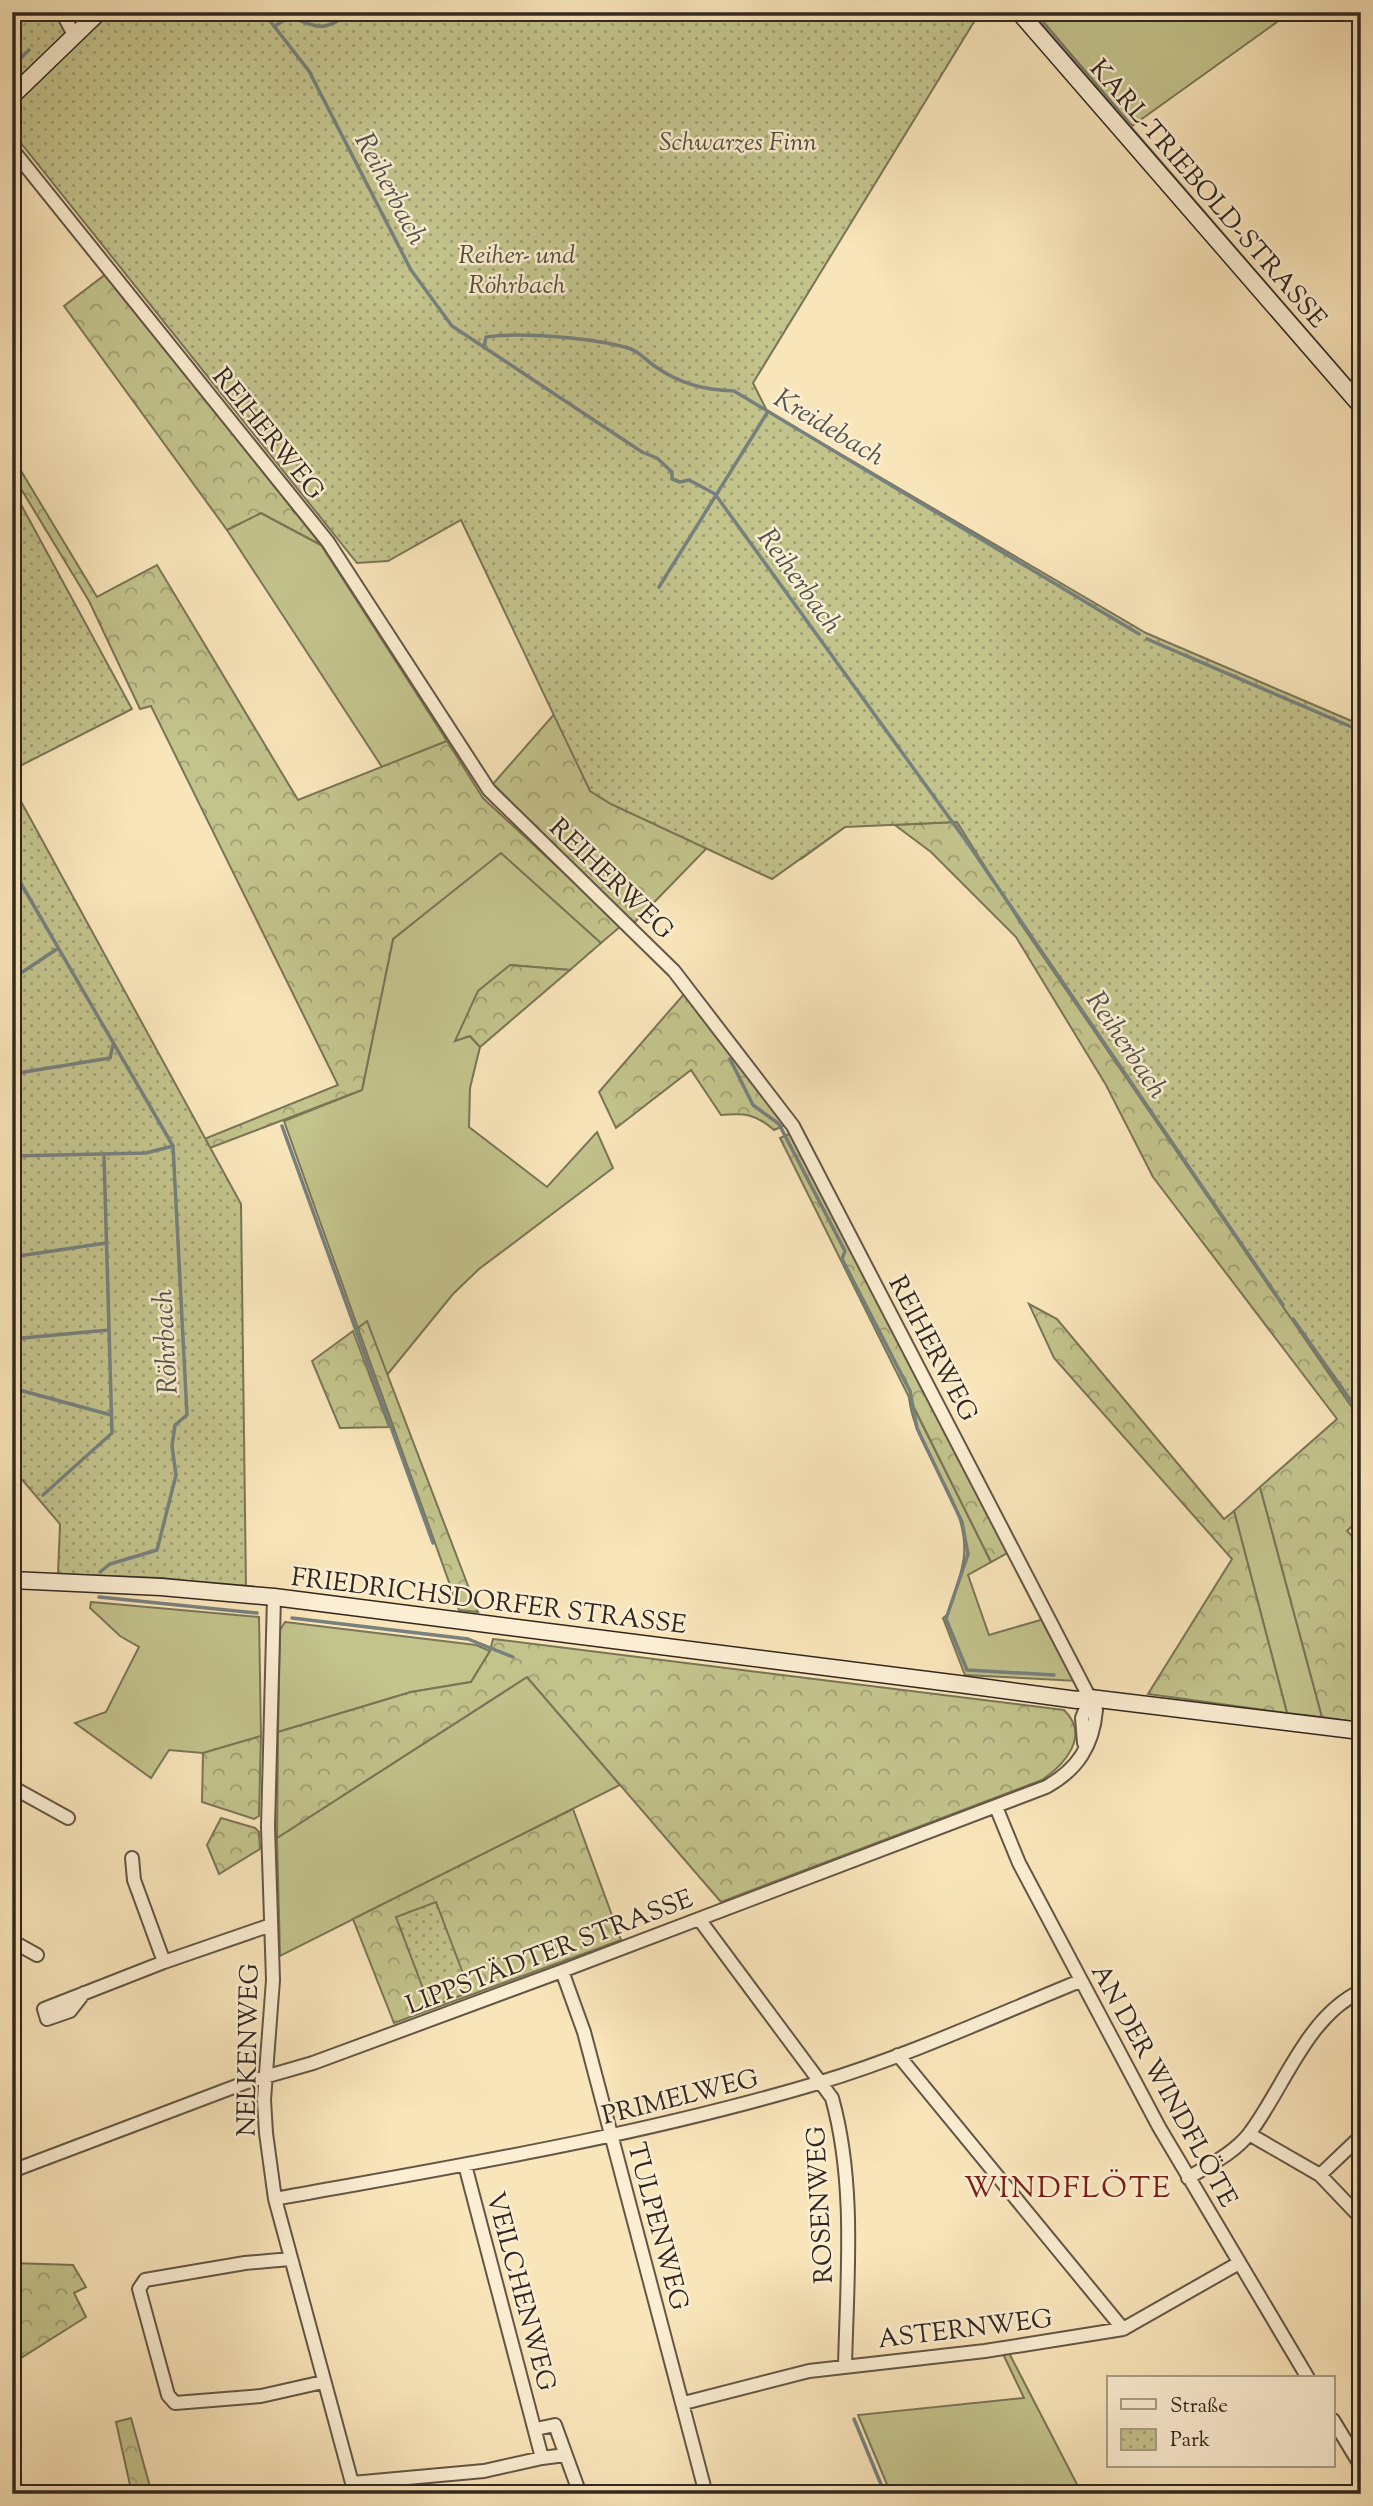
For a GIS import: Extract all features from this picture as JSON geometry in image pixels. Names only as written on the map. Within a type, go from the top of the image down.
[{"type":"main road","points":[[12,96],[99,12]]},
{"type":"main road","name":"KARL-TRIEBOLD-STRASSE","points":[[1019,12],[1361,406]]},
{"type":"main road","name":"FRIEDRICHSDORFER STRASSE","points":[[12,1580],[161,1587],[274,1597],[1060,1699],[1090,1698],[1361,1731]]},
{"type":"street","points":[[62,12],[74,36]]},
{"type":"street","name":"REIHERWEG","points":[[12,149],[328,542],[489,790],[674,971],[793,1126],[1090,1698]]},
{"type":"street","name":"NELKENWEG","points":[[274,1597],[268,1827],[273,1980],[265,2133],[275,2199],[354,2489]]},
{"type":"street","name":"LIPPSTÄDTER STRASSE","points":[[12,2171],[562,1971],[996,1807],[1066,1777],[1075,1768],[1085,1747],[1082,1718],[1090,1698]]},
{"type":"street","points":[[12,1787],[68,1818]]},
{"type":"street","name":"AN DER WINDFLÖTE","points":[[996,1807],[1019,1863],[1080,1981],[1188,2178],[1307,2376]]},
{"type":"street","points":[[132,1858],[138,1893],[163,1962]]},
{"type":"street","name":"ROSENWEG","points":[[699,1919],[832,2098],[838,2117],[848,2222],[845,2366]]},
{"type":"street","points":[[84,1993],[163,1962],[271,1925]]},
{"type":"street","points":[[12,1941],[37,1955]]},
{"type":"street","name":"TULPENWEG","points":[[562,1971],[584,2032],[706,2494]]},
{"type":"street","name":"PRIMELWEG","points":[[275,2199],[612,2137],[822,2082],[898,2055],[1080,1981]]},
{"type":"street","points":[[1188,2178],[1226,2155],[1249,2134],[1312,2035],[1349,1996],[1361,1991]]},
{"type":"street","points":[[898,2055],[1123,2329]]},
{"type":"street","points":[[1249,2134],[1320,2175],[1361,2218]]},
{"type":"street","points":[[1320,2175],[1361,2136]]},
{"type":"street","name":"VEILCHENWEG","points":[[465,2165],[542,2458]]},
{"type":"street","points":[[290,2259],[218,2267],[145,2280],[139,2289],[168,2395],[175,2403],[261,2396],[323,2382]]},
{"type":"street","name":"ASTERNWEG","points":[[684,2403],[809,2371],[985,2350],[1123,2329],[1239,2263]]},
{"type":"street","points":[[1334,2422],[1361,2466]]},
{"type":"street","name":"VEILCHENWEG","points":[[536,2429],[555,2425],[580,2494]]},
{"type":"street","points":[[354,2489],[484,2471],[565,2455]]},
{"type":"green space","name":"Reiher- und Röhrbach","points":[[12,12],[980,12],[753,383],[767,411],[1146,633],[1361,725],[1361,1411],[1351,1406],[1021,924],[957,822],[845,827],[772,879],[611,804],[590,791],[461,520],[388,561],[357,563],[12,132]]},
{"type":"green space","points":[[1035,12],[1291,12],[1132,126]]},
{"type":"green space","points":[[106,274],[321,545],[261,513],[227,530],[64,306]]},
{"type":"green space","points":[[12,456],[97,597],[157,565],[298,800],[447,741],[483,798],[621,926],[601,943],[501,853],[393,939],[362,1090],[186,1157],[182,1148],[338,1085],[151,706],[140,709],[89,601],[12,474]]},
{"type":"green space","points":[[12,488],[132,709],[12,770]]},
{"type":"green space","points":[[261,513],[321,545],[447,741],[382,767],[227,530]]},
{"type":"green space","points":[[571,695],[845,827],[801,859],[727,813],[673,826],[706,849],[634,923],[493,784]]},
{"type":"green space","points":[[12,785],[241,1204],[246,1589],[162,1578],[58,1574],[60,1524],[12,1468]]},
{"type":"green space","points":[[957,822],[1361,1409],[1361,1517],[1347,1531],[1361,1545],[1361,1723],[1322,1717],[1260,1487],[1337,1419],[1153,1177],[1106,1085],[1016,937],[931,852],[895,825]]},
{"type":"green space","points":[[501,852],[601,943],[570,970],[510,965],[456,1040],[470,1036],[480,1047],[470,1088],[469,1127],[547,1187],[597,1132],[613,1168],[479,1269],[453,1294],[387,1375],[367,1322],[358,1328],[284,1121],[362,1090],[393,939]]},
{"type":"green space","points":[[510,965],[570,970],[480,1047],[470,1036],[455,1041],[478,991]]},
{"type":"green space","points":[[684,994],[785,1125],[774,1130],[750,1116],[721,1115],[691,1070],[616,1128],[599,1092]]},
{"type":"green space","points":[[791,1133],[1009,1552],[991,1562],[780,1138]]},
{"type":"green space","points":[[1029,1304],[1057,1319],[1224,1519],[1234,1511],[1287,1713],[1148,1694],[1232,1559],[1054,1358]]},
{"type":"green space","points":[[367,1321],[478,1612],[459,1610],[358,1328]]},
{"type":"green space","points":[[353,1331],[389,1427],[340,1428],[312,1361]]},
{"type":"green space","points":[[909,1398],[991,1562],[968,1575],[989,1635],[1044,1619],[1077,1681],[965,1675],[943,1618],[948,1614],[961,1571],[964,1556],[963,1535],[950,1495],[913,1418]]},
{"type":"green space","points":[[1260,1487],[1322,1717],[1287,1713],[1234,1511]]},
{"type":"green space","points":[[91,1602],[259,1617],[261,1736],[203,1753],[169,1750],[151,1778],[75,1723],[106,1712],[139,1647],[120,1636],[90,1608]]},
{"type":"green space","points":[[285,1622],[476,1645],[490,1651],[471,1682],[411,1692],[278,1732],[280,1630]]},
{"type":"green space","points":[[493,1639],[1064,1710],[1072,1720],[1075,1740],[1066,1758],[1042,1780],[721,1902],[527,1677],[277,1838],[278,1732],[411,1692],[471,1682],[490,1651]]},
{"type":"green space","points":[[527,1677],[620,1785],[280,1956],[277,1838]]},
{"type":"green space","points":[[261,1736],[259,1816],[254,1819],[202,1802],[203,1753]]},
{"type":"green space","points":[[573,1809],[621,1940],[394,2023],[353,1919]]},
{"type":"green space","points":[[221,1818],[255,1828],[259,1832],[260,1849],[219,1874],[207,1845]]},
{"type":"green space","points":[[436,1902],[470,1992],[430,2007],[396,1917]]},
{"type":"green space","points":[[12,2263],[73,2265],[86,2287],[74,2293],[86,2317],[21,2358],[12,2351]]},
{"type":"green space","points":[[1009,2353],[1082,2494],[891,2494],[858,2415],[1024,2398],[1003,2354]]},
{"type":"green space","points":[[131,2418],[152,2494],[132,2494],[116,2422]]},
{"type":"waterway","points":[[76,12],[78,16]]},
{"type":"waterway","name":"Reiherbach","points":[[263,12],[309,71],[411,270],[452,326],[642,452],[657,458],[672,472],[672,479],[680,482],[689,480],[715,494],[969,845],[1283,1305]]},
{"type":"waterway","name":"Reiherbach","points":[[275,26],[289,17],[326,26],[351,12]]},
{"type":"waterway","points":[[1031,12],[1361,394]]},
{"type":"waterway","name":"Röhrbach","points":[[12,67],[29,50]]},
{"type":"waterway","name":"Kreidebach","points":[[484,348],[486,337],[501,336],[580,339],[617,345],[634,350],[662,371],[681,381],[701,387],[734,391],[1139,634]]},
{"type":"waterway","points":[[659,587],[767,413]]},
{"type":"waterway","name":"Kreidebach","points":[[1147,639],[1361,731]]},
{"type":"waterway","name":"Röhrbach","points":[[12,868],[173,1146],[187,1415],[175,1425],[172,1446],[176,1475],[157,1550],[110,1564],[100,1572]]},
{"type":"waterway","points":[[12,979],[57,949]]},
{"type":"waterway","points":[[12,1074],[110,1058],[113,1045]]},
{"type":"waterway","points":[[730,1059],[753,1105],[779,1124],[845,1251],[842,1259],[910,1391],[917,1428],[962,1522],[968,1554],[946,1619],[967,1670],[1054,1675]]},
{"type":"waterway","points":[[282,1126],[433,1543]]},
{"type":"waterway","points":[[12,1156],[146,1153],[173,1146]]},
{"type":"waterway","points":[[43,1495],[112,1433],[104,1156]]},
{"type":"waterway","points":[[12,1257],[106,1243]]},
{"type":"waterway","name":"Reiherbach","points":[[1293,1319],[1361,1415]]},
{"type":"waterway","points":[[12,1339],[109,1330]]},
{"type":"waterway","points":[[12,1388],[111,1415]]},
{"type":"waterway","name":"Röhrbach","points":[[99,1597],[257,1613]]},
{"type":"waterway","name":"Röhrbach","points":[[292,1618],[468,1639],[513,1657]]},
{"type":"waterway","name":"Röhrbach","points":[[854,2419],[885,2494]]},
{"type":"district","name":"WINDFLÖTE","points":[[1068,2187]]},
{"type":"park label","name":"Schwarzes Finn","points":[[738,141]]}]
